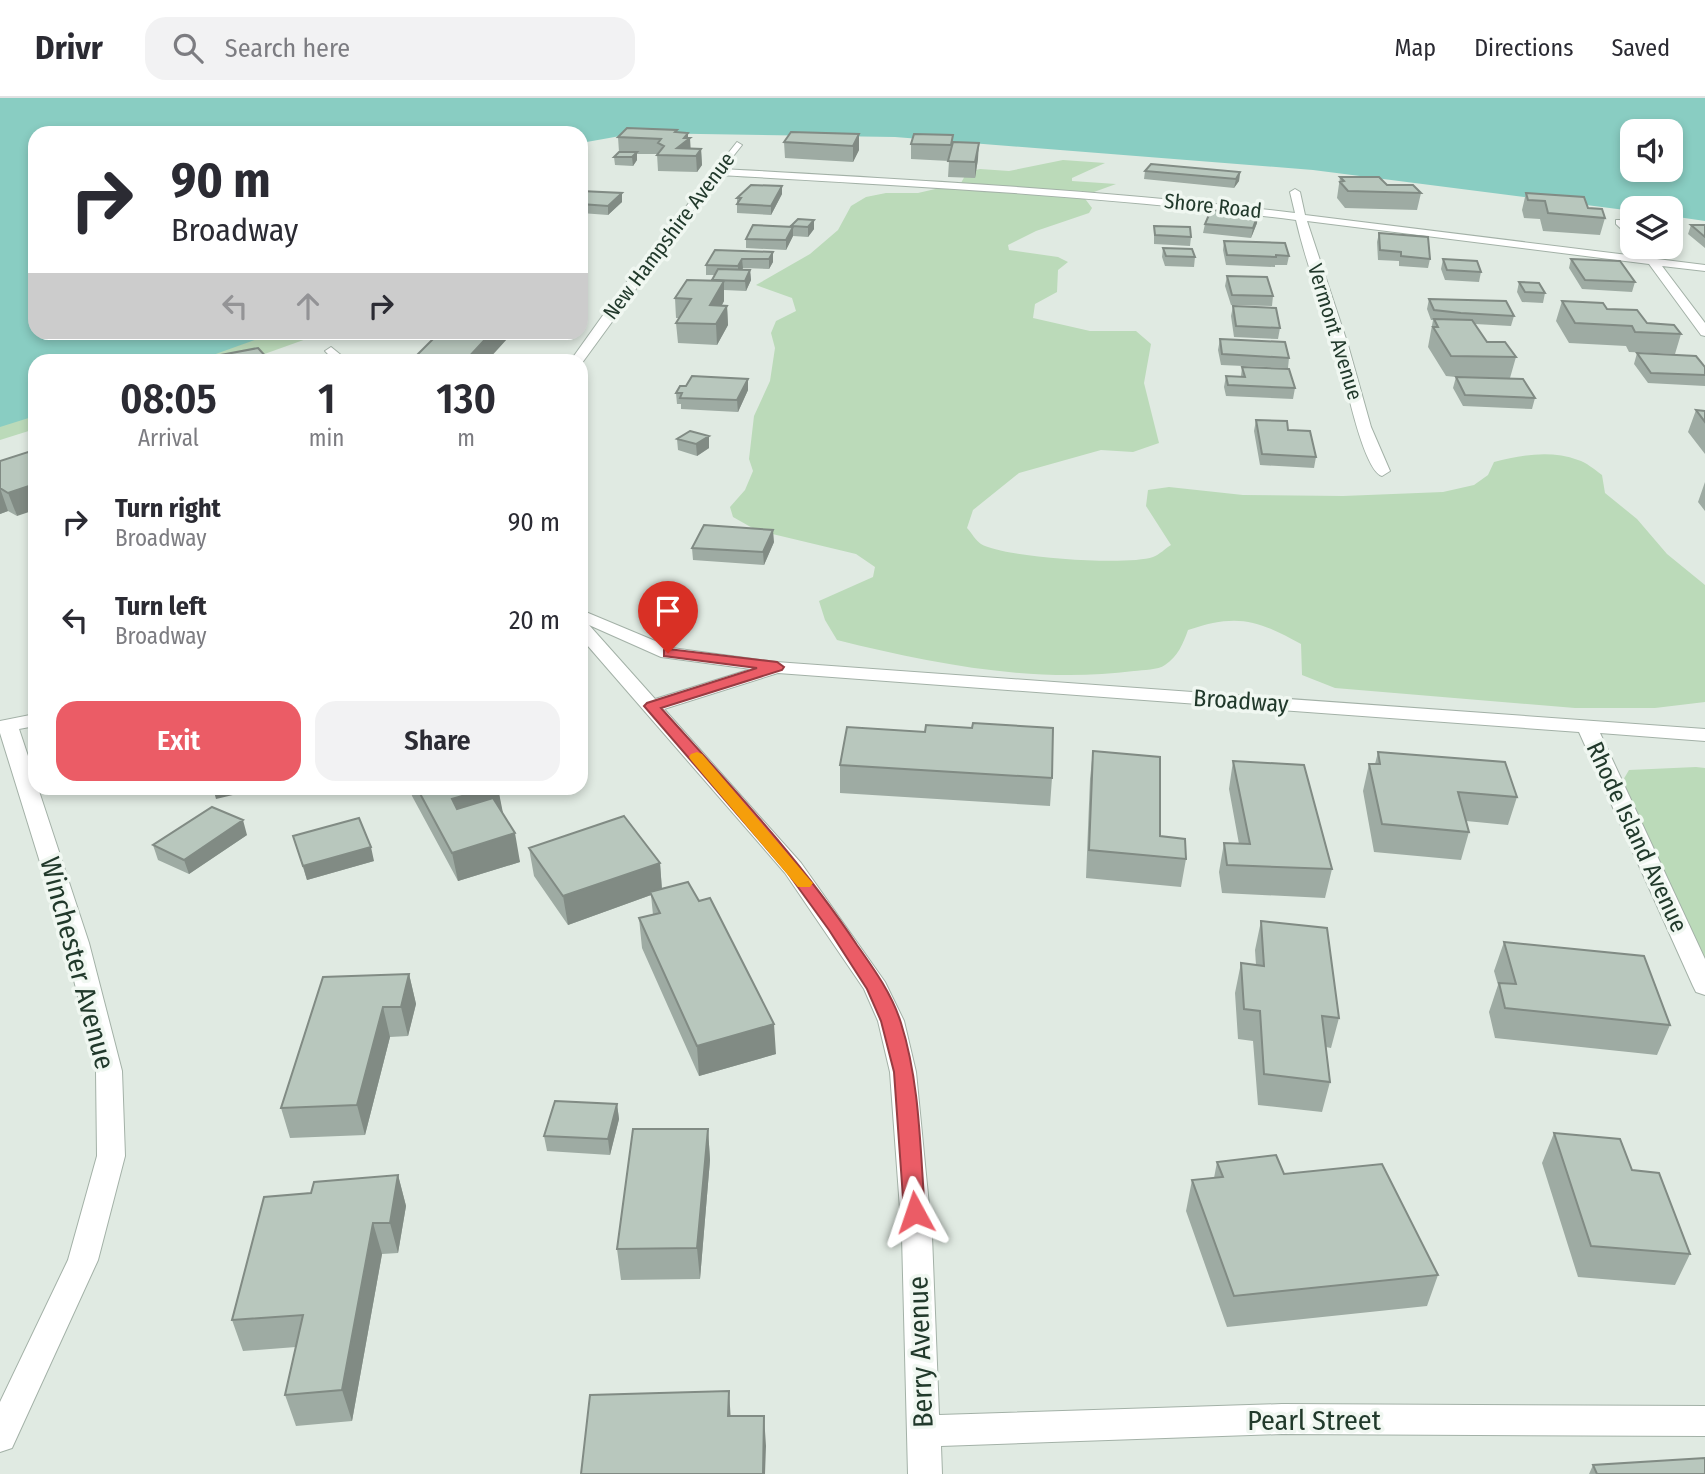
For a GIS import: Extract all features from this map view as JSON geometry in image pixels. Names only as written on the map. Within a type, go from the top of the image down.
[{"type":"street","name":"New Hampshire Avenue","points":[[581,354],[638,274],[719,173],[737,145]]},
{"type":"street","name":"Shore Road","points":[[719,173],[1038,190],[1302,216],[1705,268]]},
{"type":"street","name":"Vermont Avenue","points":[[1295,192],[1306,240],[1342,345],[1364,427],[1382,471]]},
{"type":"street","points":[[1653,261],[1705,332]]},
{"type":"street","name":"Broadway","points":[[588,618],[668,653],[777,667],[1705,735]]},
{"type":"street","name":"Berry Avenue","points":[[588,635],[793,868],[835,925],[876,988],[891,1021],[904,1072],[916,1222],[925,1474]]},
{"type":"street","name":"Broadway","points":[[652,706],[777,667]]},
{"type":"street","points":[[4,726],[28,721]]},
{"type":"street","name":"Winchester Avenue","points":[[0,1437],[83,1260],[111,1156],[110,1071],[77,943],[4,726]]},
{"type":"street","name":"Rhode Island Avenue","points":[[1587,727],[1705,986]]},
{"type":"street","name":"Pearl Street","points":[[923,1431],[1282,1419],[1705,1421]]},
{"type":"green space","points":[[1063,160],[1105,163],[1072,178],[1072,181],[1116,184],[1083,196],[1092,208],[1089,213],[1036,231],[1008,245],[1009,250],[1058,257],[1068,262],[1058,270],[1057,292],[1035,304],[1033,318],[1090,331],[1136,331],[1151,344],[1144,383],[1159,443],[1133,452],[1101,450],[1019,473],[973,510],[967,528],[979,543],[994,549],[1039,557],[1093,561],[1139,560],[1155,556],[1171,545],[1146,506],[1148,490],[1169,487],[1243,495],[1343,496],[1443,492],[1474,485],[1488,475],[1494,462],[1536,455],[1568,457],[1584,462],[1602,475],[1605,493],[1637,519],[1667,554],[1705,585],[1705,702],[1655,708],[1575,708],[1335,688],[1302,675],[1301,644],[1272,629],[1234,621],[1188,630],[1177,654],[1162,667],[1097,674],[1060,675],[985,669],[910,657],[837,640],[825,620],[819,601],[873,577],[875,567],[856,554],[756,530],[733,517],[730,507],[745,490],[753,471],[749,459],[754,416],[770,381],[775,348],[771,333],[776,321],[796,311],[792,298],[756,285],[810,254],[838,230],[851,206],[866,197],[886,193],[918,193],[961,183],[967,172],[980,169],[1009,171]]},
{"type":"green space","points":[[220,340],[304,340],[265,354],[181,354]]},
{"type":"green space","points":[[28,399],[28,431],[0,440],[0,406]]},
{"type":"green space","points":[[1705,768],[1705,961],[1616,792],[1629,770]]},
{"type":"water","points":[[0,98],[1705,98],[1705,221],[1683,218],[1683,196],[1620,196],[1620,209],[1313,170],[895,137],[637,133],[588,142],[588,126],[28,126],[28,340],[255,340],[216,354],[28,354],[28,418],[0,427]]},
{"type":"building","points":[[627,128],[688,133],[684,138],[690,138],[677,148],[701,149],[696,156],[657,155],[664,146],[658,143],[661,139],[618,137]]},
{"type":"building","points":[[791,132],[859,134],[853,146],[784,142]]},
{"type":"building","points":[[914,134],[953,135],[951,145],[911,144]]},
{"type":"building","points":[[953,142],[979,143],[975,162],[948,161]]},
{"type":"building","points":[[619,152],[637,152],[632,157],[614,157]]},
{"type":"building","points":[[1151,164],[1240,172],[1236,179],[1145,171]]},
{"type":"building","points":[[1340,177],[1379,177],[1387,185],[1413,185],[1421,193],[1348,191],[1340,182],[1344,181]]},
{"type":"building","points":[[751,185],[782,186],[771,206],[737,204],[741,198],[737,198]]},
{"type":"building","points":[[588,191],[622,193],[608,206],[588,205]]},
{"type":"building","points":[[1526,193],[1584,197],[1588,208],[1602,209],[1605,218],[1548,213],[1545,201],[1528,200]]},
{"type":"building","points":[[1211,210],[1258,214],[1253,228],[1205,224]]},
{"type":"building","points":[[798,219],[814,220],[808,227],[791,226]]},
{"type":"building","points":[[753,225],[793,227],[786,240],[746,239]]},
{"type":"building","points":[[1691,225],[1705,225],[1705,237]]},
{"type":"building","points":[[1154,226],[1190,227],[1191,237],[1155,235]]},
{"type":"building","points":[[1379,233],[1428,237],[1430,259],[1401,256],[1401,252],[1380,250]]},
{"type":"building","points":[[1224,241],[1285,243],[1289,256],[1227,255]]},
{"type":"building","points":[[1163,248],[1192,249],[1195,257],[1166,256]]},
{"type":"building","points":[[715,250],[773,252],[769,259],[742,259],[738,266],[706,265]]},
{"type":"building","points":[[1443,259],[1477,261],[1481,272],[1447,270]]},
{"type":"building","points":[[1571,259],[1620,261],[1635,282],[1585,280]]},
{"type":"building","points":[[718,269],[750,270],[745,281],[712,280]]},
{"type":"building","points":[[1227,276],[1267,277],[1273,296],[1232,295]]},
{"type":"building","points":[[687,280],[724,281],[710,305],[727,306],[716,324],[676,323],[691,299],[675,298]]},
{"type":"building","points":[[1519,282],[1539,283],[1545,293],[1525,292]]},
{"type":"building","points":[[1429,299],[1506,301],[1514,316],[1434,310]]},
{"type":"building","points":[[1562,301],[1603,303],[1607,309],[1637,310],[1647,323],[1674,325],[1681,334],[1635,332],[1632,326],[1575,323]]},
{"type":"building","points":[[1233,306],[1276,308],[1280,328],[1236,326]]},
{"type":"building","points":[[1434,319],[1472,320],[1487,342],[1505,342],[1516,357],[1451,356],[1433,327],[1438,327]]},
{"type":"building","points":[[1220,339],[1285,342],[1289,358],[1222,354]]},
{"type":"building","points":[[432,340],[485,340],[472,354],[418,354]]},
{"type":"building","points":[[258,348],[264,354],[226,354]]},
{"type":"building","points":[[1637,353],[1696,356],[1705,367],[1705,375],[1651,373]]},
{"type":"building","points":[[1242,367],[1289,369],[1295,388],[1228,385],[1226,376],[1245,377]]},
{"type":"building","points":[[692,376],[748,379],[737,400],[680,398],[682,393],[676,393],[680,386],[686,386]]},
{"type":"building","points":[[1456,377],[1523,379],[1535,398],[1465,395]]},
{"type":"building","points":[[1696,410],[1705,411],[1705,422]]},
{"type":"building","points":[[1256,420],[1287,421],[1288,430],[1310,431],[1316,457],[1262,454]]},
{"type":"building","points":[[690,431],[709,436],[696,444],[677,439]]},
{"type":"building","points":[[28,452],[28,486],[8,493],[0,488],[0,461]]},
{"type":"building","points":[[704,525],[773,530],[763,552],[692,548]]},
{"type":"building","points":[[973,723],[1053,728],[1052,778],[840,765],[847,727],[925,732],[926,725],[972,728]]},
{"type":"building","points":[[1093,751],[1160,757],[1160,836],[1185,839],[1186,859],[1089,850]]},
{"type":"building","points":[[1378,752],[1505,762],[1517,797],[1458,792],[1469,832],[1382,824],[1369,764],[1380,764]]},
{"type":"building","points":[[1233,761],[1304,765],[1332,869],[1227,865],[1224,843],[1250,844]]},
{"type":"building","points":[[421,795],[466,795],[452,799],[457,809],[493,798],[515,833],[452,853]]},
{"type":"building","points":[[212,807],[243,820],[184,860],[153,845]]},
{"type":"building","points":[[624,816],[660,863],[563,896],[529,848]]},
{"type":"building","points":[[359,818],[371,847],[303,866],[293,836]]},
{"type":"building","points":[[688,882],[699,901],[710,898],[774,1024],[697,1046],[639,918],[660,913],[650,892]]},
{"type":"building","points":[[1261,921],[1327,928],[1339,1018],[1322,1016],[1330,1082],[1264,1074],[1260,1011],[1244,1009],[1241,963],[1264,966]]},
{"type":"building","points":[[1504,942],[1644,956],[1670,1025],[1505,1008],[1499,983],[1516,984]]},
{"type":"building","points":[[409,974],[401,1007],[383,1007],[357,1105],[281,1108],[323,977]]},
{"type":"building","points":[[555,1101],[617,1104],[608,1139],[544,1136]]},
{"type":"building","points":[[633,1129],[708,1129],[697,1248],[617,1249]]},
{"type":"building","points":[[1554,1133],[1620,1139],[1632,1170],[1659,1173],[1690,1254],[1591,1246]]},
{"type":"building","points":[[1276,1155],[1284,1174],[1382,1164],[1438,1275],[1234,1296],[1192,1180],[1223,1177],[1217,1162]]},
{"type":"building","points":[[398,1175],[390,1223],[373,1223],[342,1390],[285,1395],[303,1315],[232,1320],[264,1197],[311,1193],[314,1182]]},
{"type":"building","points":[[729,1391],[728,1416],[764,1416],[763,1474],[581,1474],[590,1395]]},
{"type":"building","points":[[1705,1458],[1705,1474],[1597,1474],[1593,1465]]},
{"type":"slow traffic","points":[[697,757],[804,883]]},
{"type":"route","points":[[668,653],[777,667],[652,706],[793,868],[835,925],[876,988],[891,1021],[904,1072],[915,1212]]}]
